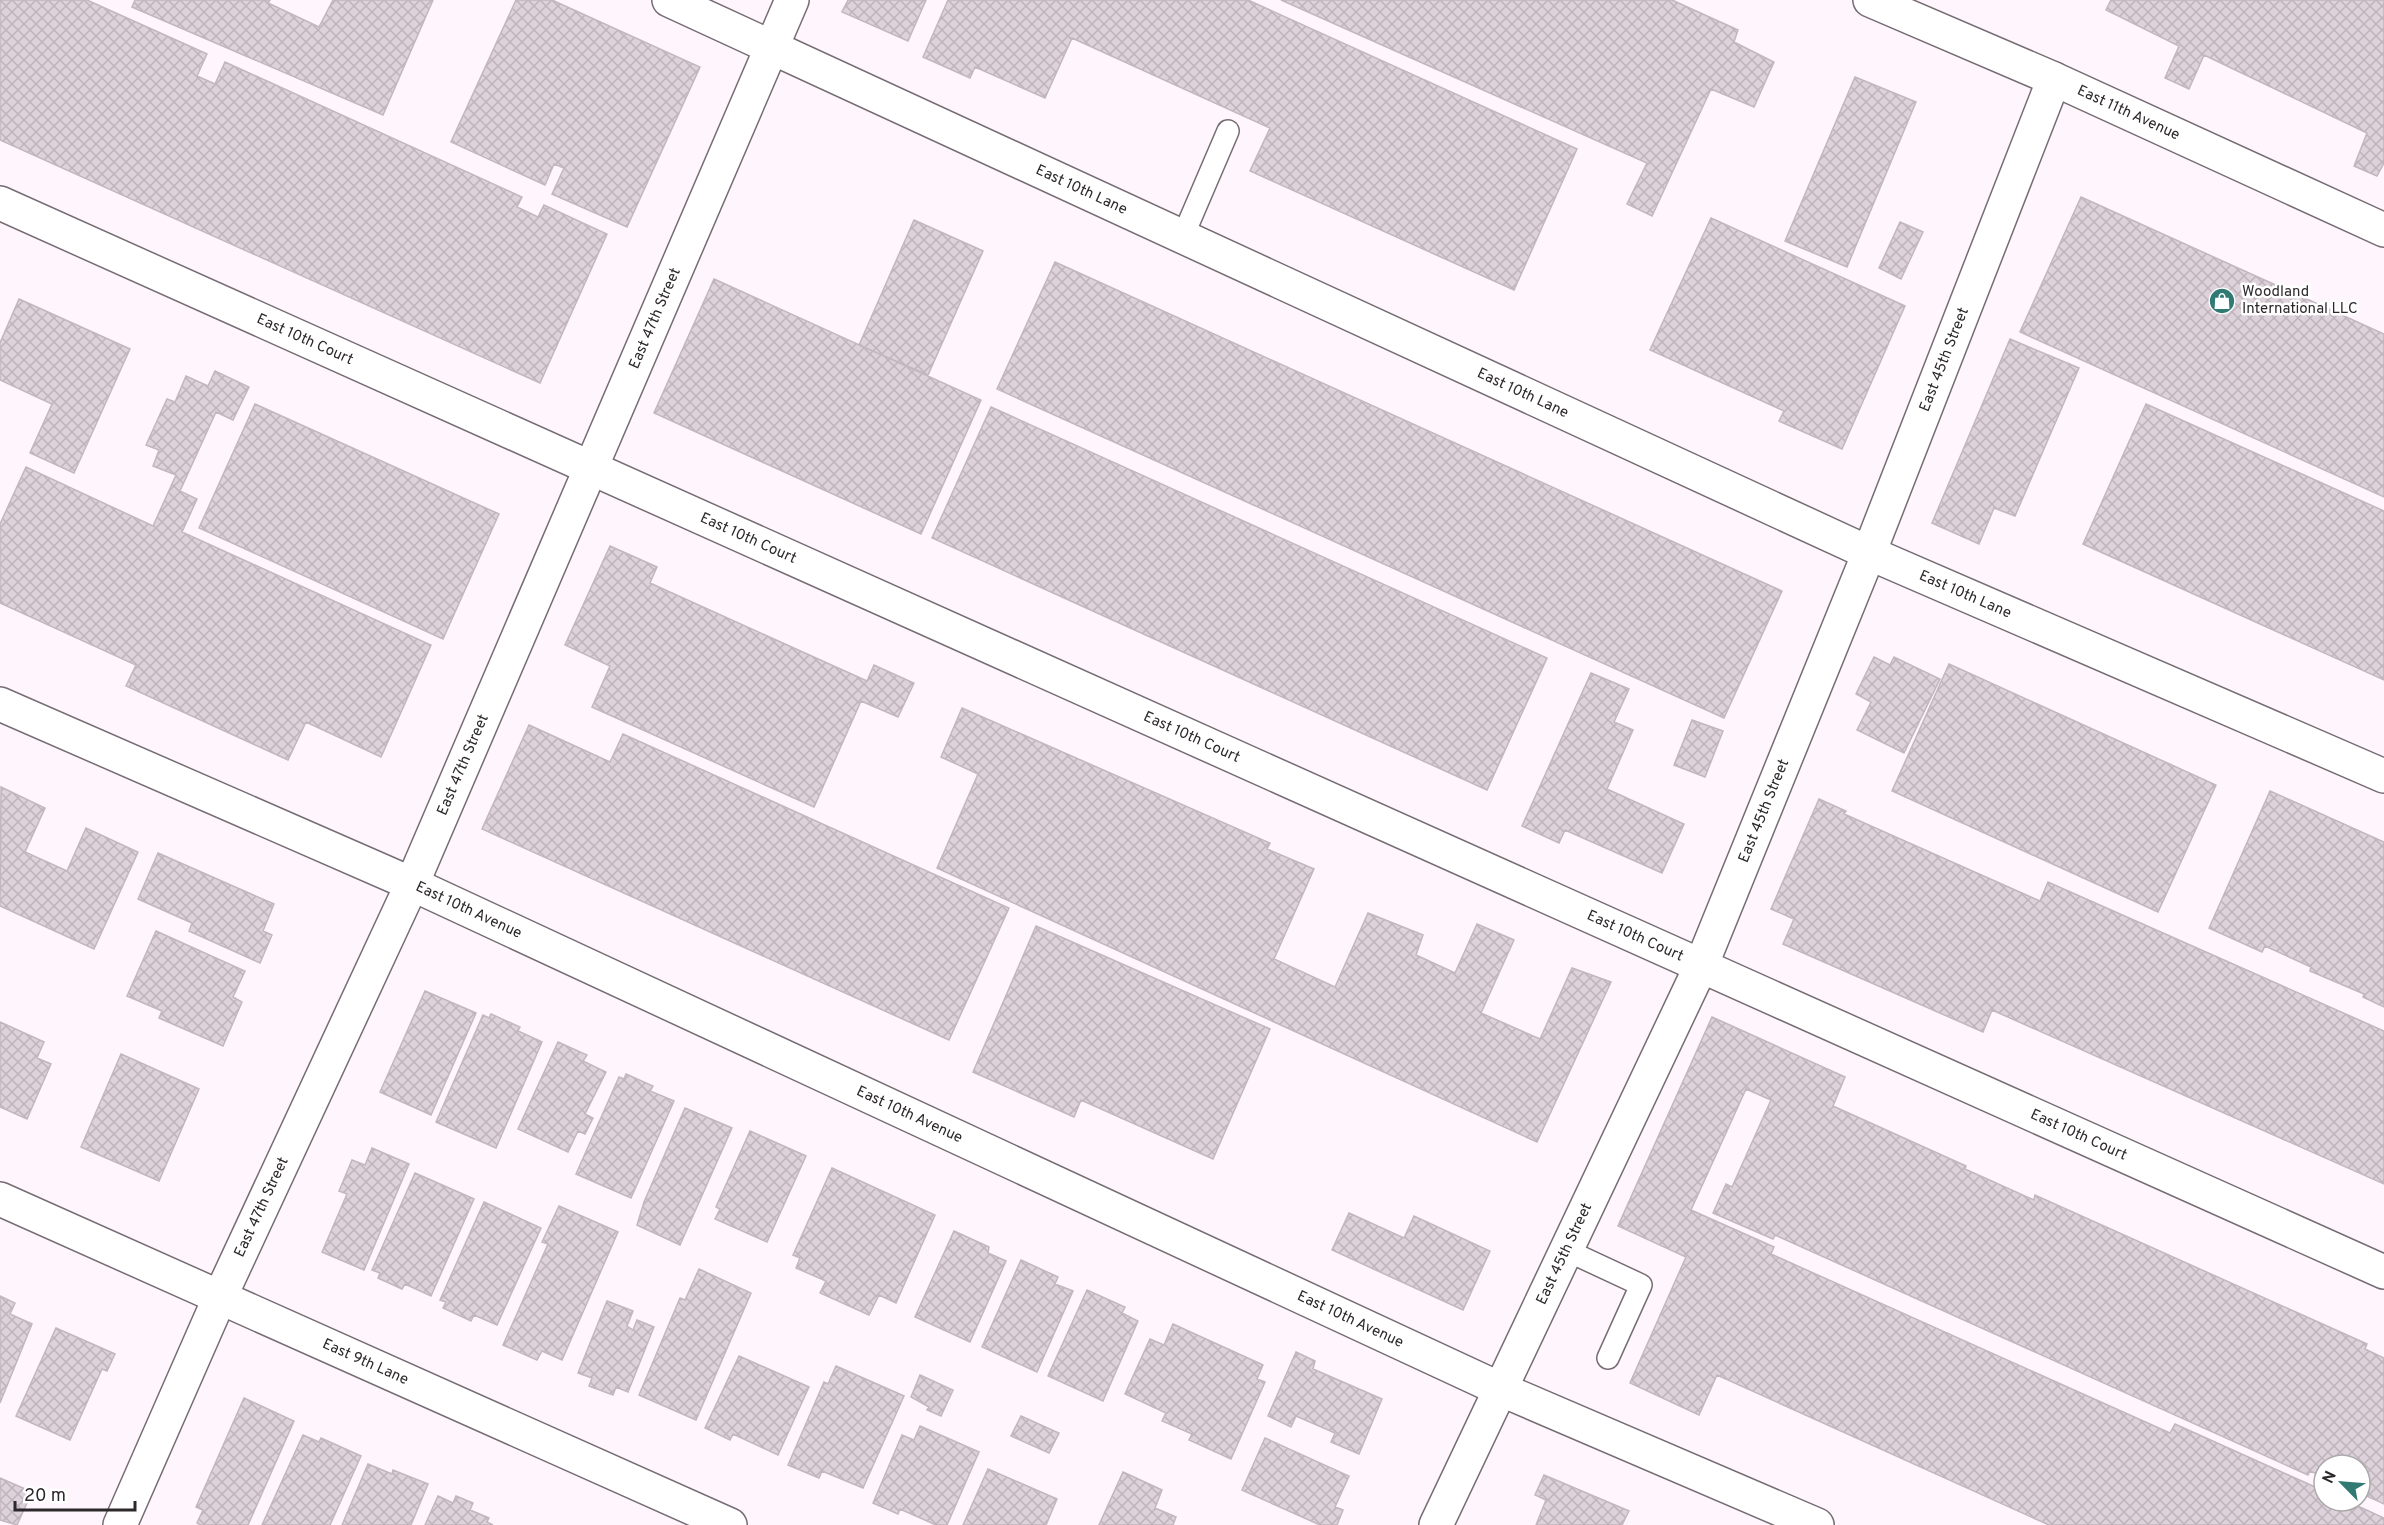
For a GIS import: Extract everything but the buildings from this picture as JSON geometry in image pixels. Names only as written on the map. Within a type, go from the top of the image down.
[{"type":"street","name":"East 10th Lane","points":[[669,0],[1869,553],[2384,776]]},
{"type":"street","name":"East 47th Street","points":[[120,1525],[220,1297],[412,884],[792,0]]},
{"type":"street","name":"East 11th Avenue","points":[[1870,0],[2054,79],[2384,230]]},
{"type":"street","name":"East 45th Street","points":[[1436,1525],[1701,966],[1869,553],[2054,79]]},
{"type":"street","name":"East 10th Court","points":[[0,203],[2384,1272]]},
{"type":"street","name":"East 10th Avenue","points":[[0,704],[412,884],[1500,1389],[1816,1525]]},
{"type":"street","name":"East 9th Lane","points":[[0,1200],[730,1525]]},
{"type":"lane","points":[[1183,236],[1228,131]]},
{"type":"lane","points":[[1566,1250],[1641,1285],[1608,1358]]},
{"type":"place","name":"Woodland International LLC","points":[[2222,301]]}]
